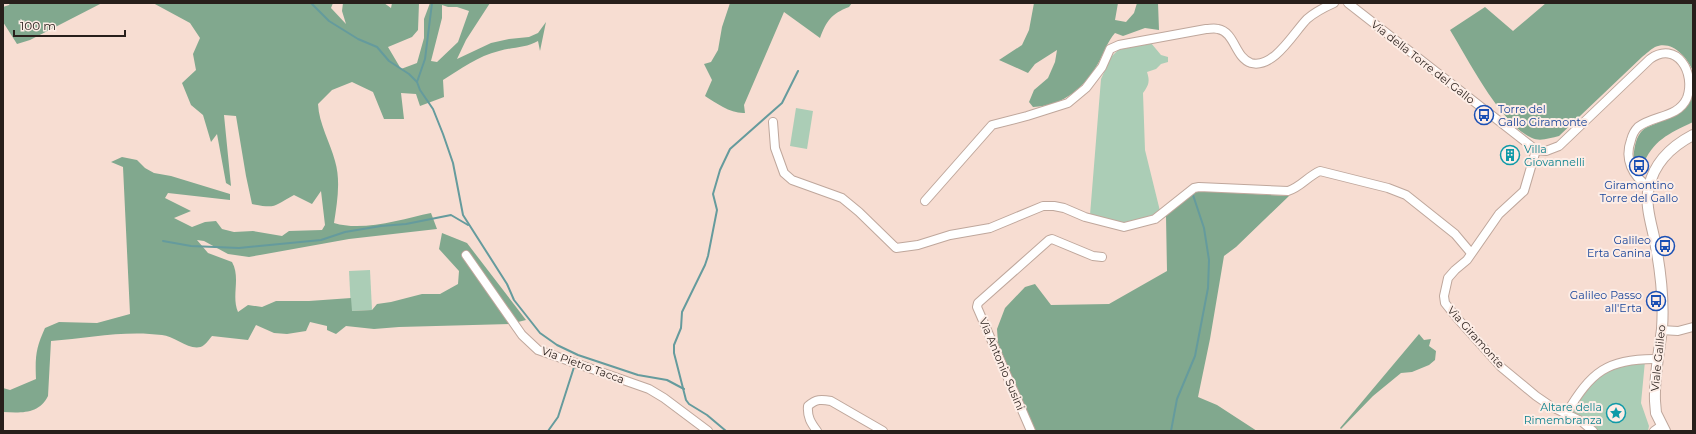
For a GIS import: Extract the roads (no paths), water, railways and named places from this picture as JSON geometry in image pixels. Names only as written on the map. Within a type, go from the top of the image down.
[{"type":"main road","name":"Viale Galileo","points":[[1660,429],[1655,401],[1662,330],[1663,301],[1656,247],[1649,213],[1649,187],[1659,164],[1667,153],[1677,144],[1693,136]]},
{"type":"street","points":[[925,201],[992,125],[1068,103],[1086,88],[1102,68],[1110,49],[1119,45],[1206,29],[1219,29],[1227,33],[1244,59],[1252,63],[1262,64],[1276,54],[1292,39],[1307,19],[1334,3]]},
{"type":"street","name":"Via della Torre del Gallo","points":[[1348,3],[1536,150]]},
{"type":"street","points":[[1536,150],[1546,151],[1559,146],[1650,59],[1656,54],[1670,53],[1683,61],[1688,68],[1691,86],[1689,94],[1680,108],[1638,127],[1631,138],[1628,148],[1629,162],[1632,170],[1639,180],[1649,187]]},
{"type":"street","points":[[773,122],[775,148],[784,173],[792,180],[842,198],[859,212],[896,248],[918,245],[950,235],[990,228],[1044,206],[1064,208],[1085,217],[1124,227],[1155,219],[1194,188],[1288,191],[1296,189],[1307,178],[1320,171],[1388,188],[1406,195],[1455,234],[1471,252]]},
{"type":"street","name":"Via Giramonte","points":[[1536,150],[1524,191],[1499,214],[1466,260],[1454,270],[1448,278],[1444,296],[1445,303],[1501,367],[1536,396],[1581,421],[1593,431]]},
{"type":"street","name":"Via Antonio Susini","points":[[1031,431],[977,307],[978,303],[1049,240],[1052,239],[1093,256],[1102,257]]},
{"type":"street","name":"Via Pietro Tacca","points":[[466,255],[522,335],[538,350],[649,389],[664,398],[708,431]]},
{"type":"street","points":[[1662,330],[1678,331],[1693,327]]},
{"type":"street","points":[[1566,414],[1584,387],[1596,374],[1606,367],[1633,359],[1658,359]]},
{"type":"street","points":[[817,431],[810,422],[807,413],[808,406],[813,401],[821,399],[831,401],[883,431]]},
{"type":"waterway","points":[[311,3],[329,21],[358,39],[377,47],[389,61],[409,74],[417,82],[420,90],[433,109],[443,134],[453,163],[463,215],[507,284],[514,300],[540,333],[557,345],[578,355],[638,375],[667,380],[684,389]]},
{"type":"waterway","points":[[417,82],[425,59],[432,3]]},
{"type":"waterway","points":[[726,431],[707,415],[689,404],[686,400],[674,353],[674,345],[681,328],[682,312],[708,256],[717,210],[713,194],[720,170],[730,149],[782,103],[798,71]]},
{"type":"waterway","points":[[1171,431],[1177,399],[1195,356],[1208,288],[1209,260],[1204,228],[1193,195]]},
{"type":"waterway","points":[[163,241],[191,246],[239,248],[321,240],[345,232],[381,226],[406,224],[451,215],[468,225]]},
{"type":"waterway","points":[[548,431],[558,417],[575,364]]},
{"type":"place","name":"Torre del Gallo Giramonte","points":[[1484,115]]},
{"type":"place","name":"Villa Giovannelli","points":[[1510,155]]},
{"type":"place","name":"Giramontino Torre del Gallo","points":[[1639,166]]},
{"type":"place","name":"Galileo Erta Canina","points":[[1665,246]]},
{"type":"place","name":"Galileo Passo all'Erta","points":[[1656,301]]},
{"type":"place","name":"Altare della Rimembranza","points":[[1616,413]]}]
